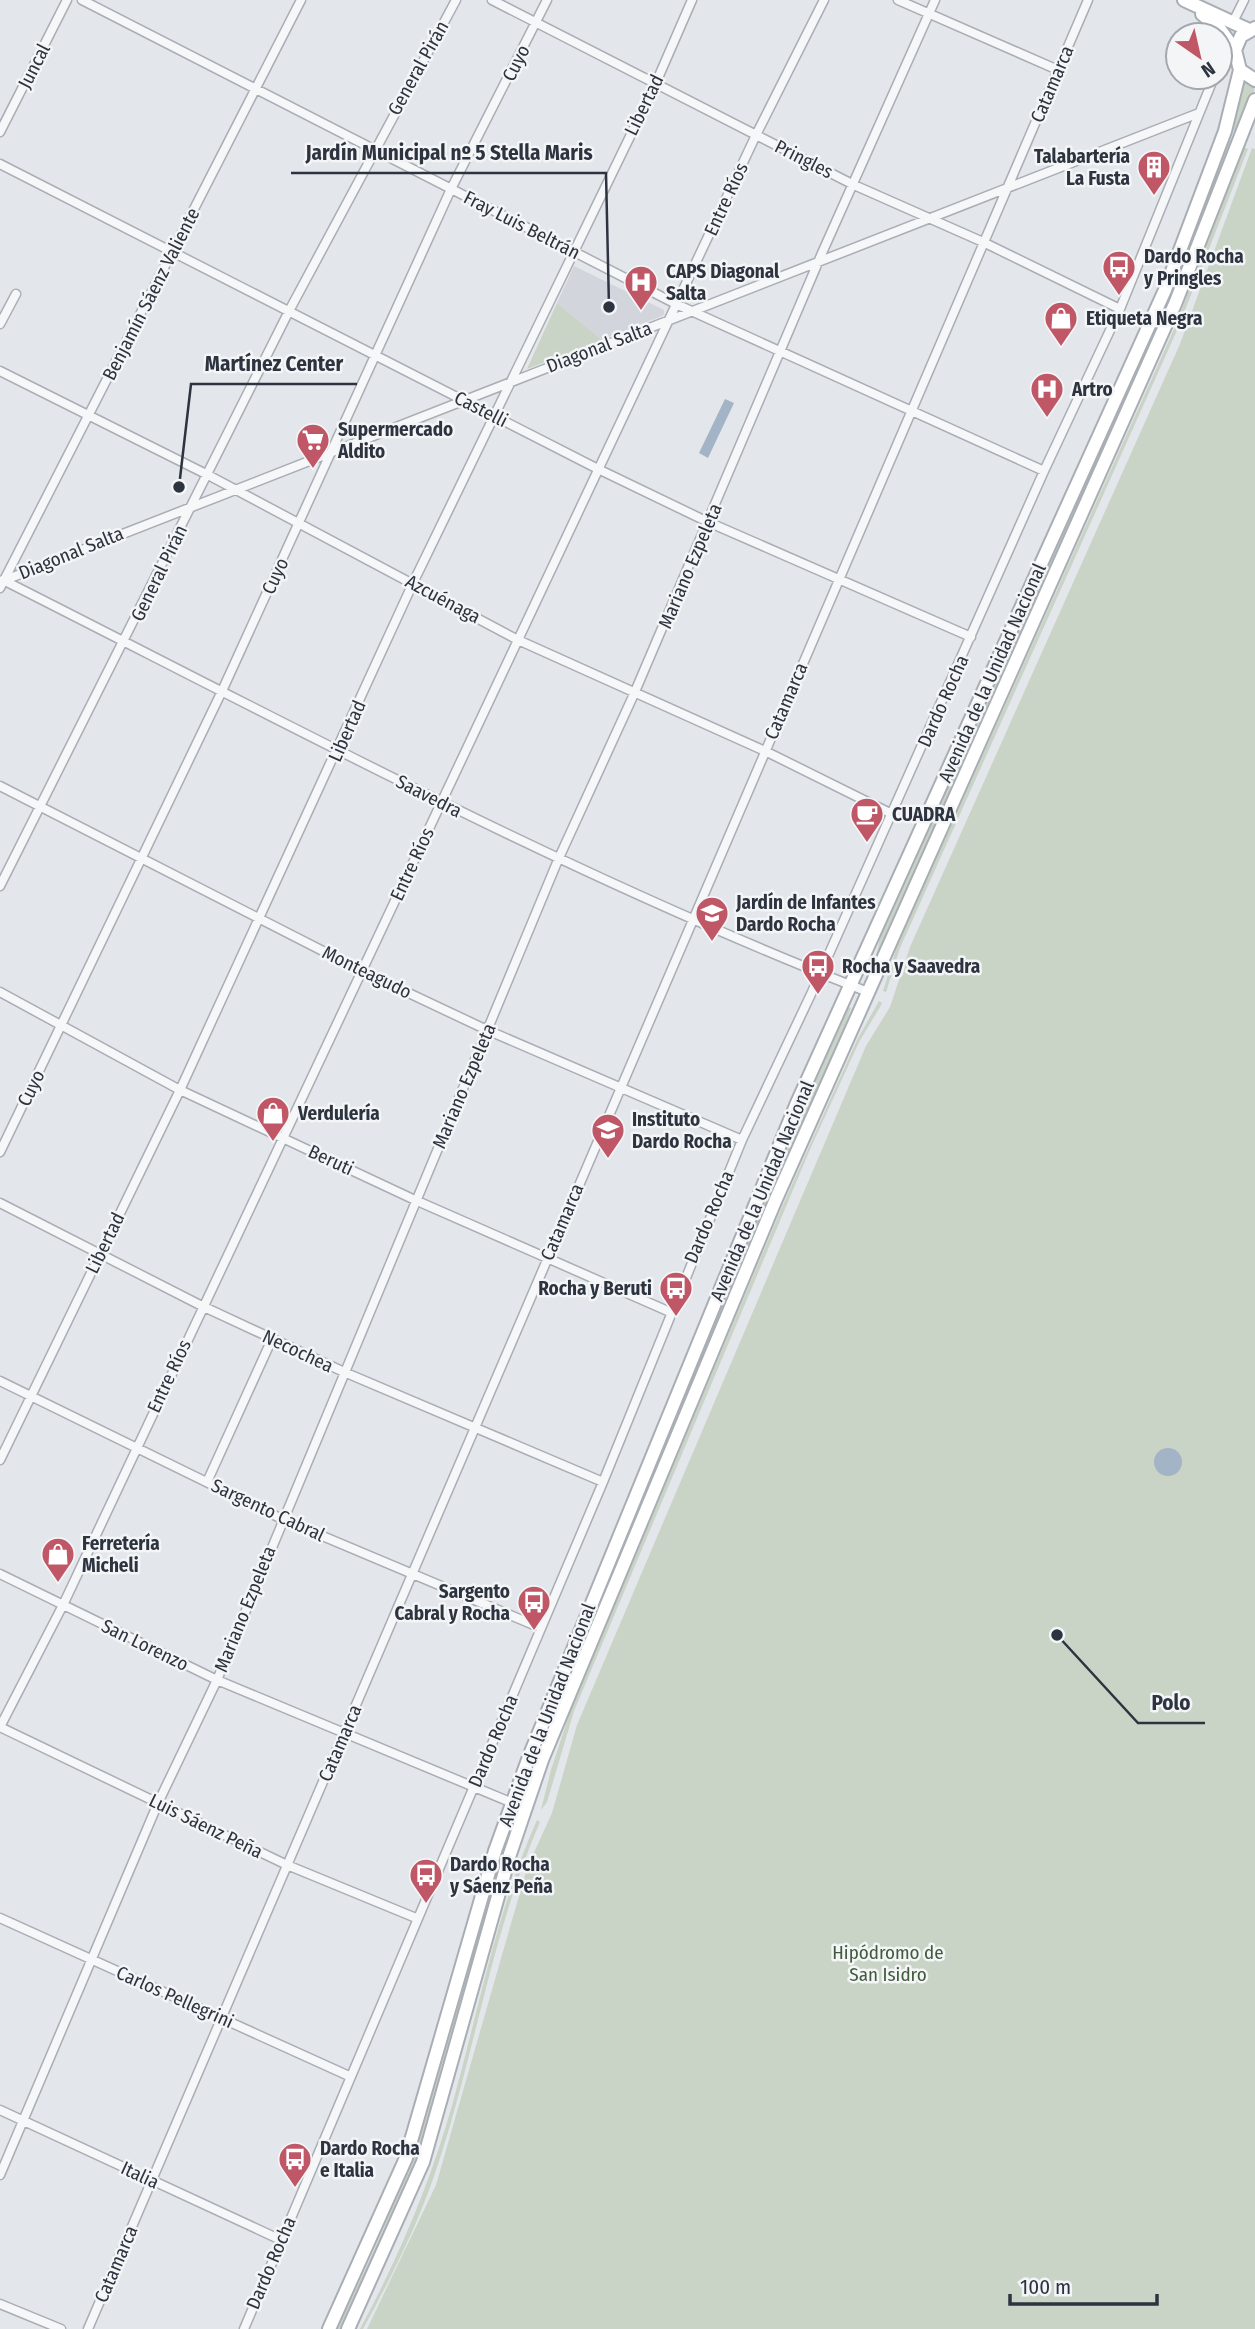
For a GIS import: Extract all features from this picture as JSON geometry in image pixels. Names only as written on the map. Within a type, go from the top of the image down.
[{"type":"main road","points":[[1188,2],[1231,21]]},
{"type":"main road","points":[[1188,2],[1219,28],[1235,52],[1240,70],[1255,80]]},
{"type":"main road","points":[[1234,22],[1252,29],[1236,44],[1235,52]]},
{"type":"main road","name":"Avenida de la Unidad Nacional","points":[[329,2329],[406,2158],[511,1802],[797,1103],[1164,290],[1225,131],[1240,70]]},
{"type":"main road","name":"Avenida de la Unidad Nacional","points":[[348,2329],[423,2162],[524,1809],[596,1629],[776,1199],[1175,304],[1255,100]]},
{"type":"street","name":"Juncal","points":[[0,132],[67,0]]},
{"type":"street","name":"Fray Luis Beltrán","points":[[82,0],[676,304],[1044,471]]},
{"type":"street","name":"Benjamín Sáenz Valiente","points":[[1,582],[89,416],[301,0]]},
{"type":"street","name":"General Pirán","points":[[0,886],[289,311],[373,149],[456,0]]},
{"type":"street","name":"Pringles","points":[[492,0],[854,185],[983,242],[1120,309]]},
{"type":"street","name":"Cuyo","points":[[0,1152],[222,691],[451,189],[547,0]]},
{"type":"street","name":"Libertad","points":[[0,1460],[180,1090],[413,583],[655,85],[692,0]]},
{"type":"street","name":"Entre Ríos","points":[[0,1727],[63,1605],[756,135],[824,0]]},
{"type":"street","points":[[898,0],[929,16],[1058,70]]},
{"type":"street","name":"Mariano Ezpeleta","points":[[0,2175],[158,1803],[217,1680],[558,860],[634,694],[818,261],[935,0]]},
{"type":"street","name":"Catamarca","points":[[88,2329],[1088,0]]},
{"type":"street","points":[[1234,21],[1244,0]]},
{"type":"street","name":"Dardo Rocha","points":[[243,2329],[603,1482],[742,1140],[820,974],[1044,471],[1120,309],[1208,91]]},
{"type":"street","name":"Diagonal Salta","points":[[1,582],[1199,113]]},
{"type":"street","name":"Castelli","points":[[0,164],[598,469],[708,522],[971,637]]},
{"type":"street","points":[[0,324],[16,294]]},
{"type":"street","name":"Azcuénaga","points":[[0,371],[208,475],[518,639],[634,694],[765,751],[892,814]]},
{"type":"street","name":"Saavedra","points":[[1,582],[125,641],[558,860],[694,922],[868,992]]},
{"type":"street","name":"Monteagudo","points":[[0,786],[362,971],[487,1030],[742,1140]]},
{"type":"street","name":"Beruti","points":[[0,992],[180,1090],[415,1199],[670,1312]]},
{"type":"street","name":"Necochea","points":[[0,1203],[272,1339],[474,1430],[603,1482]]},
{"type":"street","points":[[207,1482],[272,1339]]},
{"type":"street","name":"Sargento Cabral","points":[[0,1381],[282,1519],[541,1628]]},
{"type":"street","name":"San Lorenzo","points":[[0,1574],[217,1680],[475,1785],[524,1809]]},
{"type":"street","name":"Luis Sáenz Peña","points":[[0,1727],[287,1865],[416,1918]]},
{"type":"street","name":"Carlos Pellegrini","points":[[0,1918],[349,2076]]},
{"type":"street","name":"Italia","points":[[0,2110],[281,2240]]},
{"type":"street","points":[[0,2304],[61,2329]]},
{"type":"shaded area","points":[[574,266],[664,310],[664,315],[602,340],[557,303]]},
{"type":"green space","points":[[1241,78],[1255,84],[1235,131],[1229,129]]},
{"type":"green space","points":[[1225,138],[1232,141],[1176,288],[875,962],[881,933]]},
{"type":"green space","points":[[1244,147],[1248,149],[1178,328],[900,948],[886,992],[883,991],[897,946],[1175,327]]},
{"type":"green space","name":"Hipódromo de San Isidro","points":[[1252,148],[1255,149],[1255,2329],[367,2329],[436,2185],[527,1868],[552,1813],[577,1725],[866,1046],[890,1007],[910,947],[1180,344]]},
{"type":"green space","points":[[557,303],[602,340],[527,369]]},
{"type":"green space","points":[[879,1001],[882,1003],[859,1042],[811,1147],[574,1711],[547,1802],[541,1810],[571,1709],[782,1207],[857,1040]]},
{"type":"green space","points":[[848,1007],[851,1008],[841,1039],[526,1788],[532,1757],[765,1192]]},
{"type":"green space","points":[[537,1820],[540,1822],[508,1909],[460,2090],[433,2179],[401,2256],[363,2329],[360,2329],[401,2246],[435,2161],[500,1924]]},
{"type":"green space","points":[[509,1827],[511,1832],[418,2160],[342,2329],[334,2329],[365,2270],[414,2146]]},
{"type":"water","points":[[725,399],[734,403],[708,458],[699,453]]},
{"type":"water","points":[[1168,1448],[1178,1452],[1182,1462],[1178,1472],[1168,1476],[1158,1472],[1154,1462],[1158,1452]]},
{"type":"place","name":"Talabartería La Fusta","points":[[1154,197]]},
{"type":"place","name":"Dardo Rocha y Pringles","points":[[1119,297]]},
{"type":"place","name":"Jardín Municipal nº 5 Stella Maris","points":[[609,307]]},
{"type":"place","name":"CAPS Diagonal Salta","points":[[641,312]]},
{"type":"place","name":"Etiqueta Negra","points":[[1061,348]]},
{"type":"place","name":"Artro","points":[[1047,419]]},
{"type":"place","name":"Supermercado Aldito","points":[[313,470]]},
{"type":"place","name":"Martínez Center","points":[[179,487]]},
{"type":"place","name":"CUADRA","points":[[867,844]]},
{"type":"place","name":"Jardín de Infantes Dardo Rocha","points":[[712,943]]},
{"type":"place","name":"Rocha y Saavedra","points":[[818,996]]},
{"type":"place","name":"Verdulería","points":[[273,1143]]},
{"type":"place","name":"Instituto Dardo Rocha","points":[[608,1160]]},
{"type":"place","name":"Rocha y Beruti","points":[[676,1318]]},
{"type":"place","name":"Ferretería Micheli","points":[[58,1584]]},
{"type":"place","name":"Sargento Cabral y Rocha","points":[[534,1632]]},
{"type":"place","name":"Polo","points":[[1057,1635]]},
{"type":"place","name":"Dardo Rocha y Sáenz Peña","points":[[426,1905]]},
{"type":"place","name":"Dardo Rocha e Italia","points":[[295,2189]]}]
